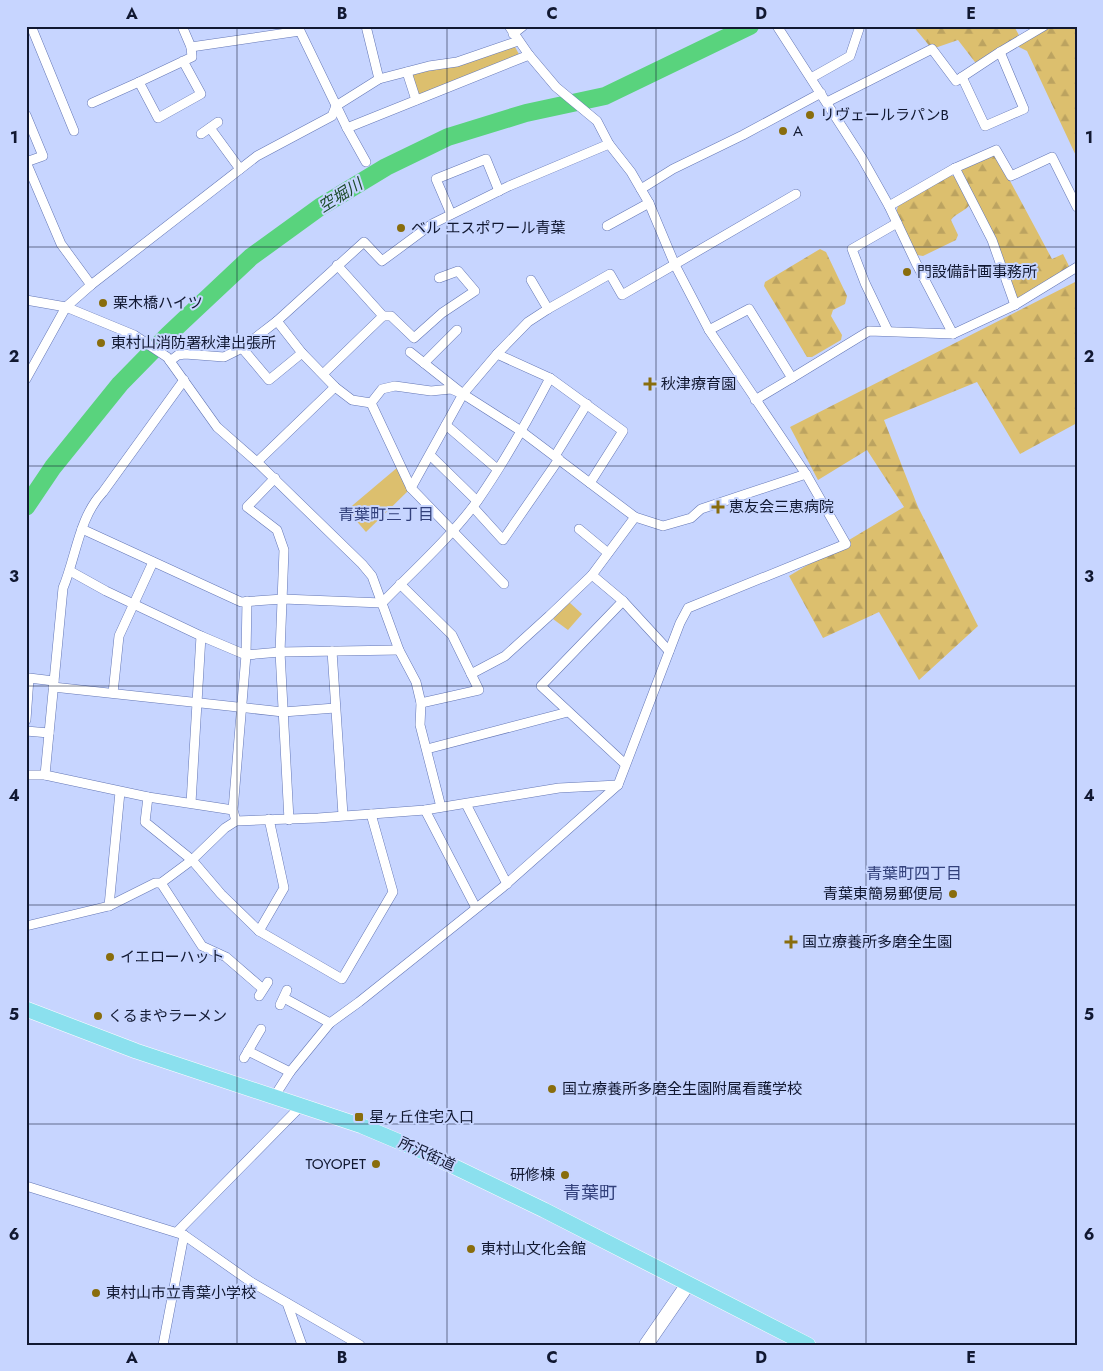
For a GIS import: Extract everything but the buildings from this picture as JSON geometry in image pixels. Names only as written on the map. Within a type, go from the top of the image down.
[{"type":"main road","name":"所沢街道","points":[[26,1009],[136,1051],[362,1126],[426,1153],[544,1210],[799,1343]]},
{"type":"main road","points":[[646,1345],[688,1284]]},
{"type":"street","points":[[31,26],[74,131]]},
{"type":"street","points":[[92,103],[192,57],[191,48],[182,26]]},
{"type":"street","points":[[265,26],[269,36]]},
{"type":"street","points":[[366,26],[379,79]]},
{"type":"street","points":[[26,378],[66,307],[91,285],[257,156],[332,116],[336,106],[379,79],[429,66],[457,62],[523,26]]},
{"type":"street","points":[[811,78],[850,56],[860,26]]},
{"type":"street","points":[[827,102],[932,49],[956,81],[1044,26]]},
{"type":"street","points":[[779,30],[862,158],[889,206],[953,334]]},
{"type":"street","points":[[191,48],[300,32],[347,128],[366,162]]},
{"type":"street","points":[[274,1097],[290,1072],[330,1023],[507,884],[618,785],[680,623],[688,608],[846,544],[806,474],[709,330],[675,265],[649,203],[631,172],[609,144],[597,121],[556,87],[513,33]]},
{"type":"street","points":[[962,77],[986,126],[1024,109],[1000,52]]},
{"type":"street","points":[[347,128],[529,55]]},
{"type":"street","points":[[139,82],[158,118],[201,94],[183,61]]},
{"type":"street","points":[[407,72],[416,100]]},
{"type":"street","points":[[641,189],[672,169],[743,135],[821,93]]},
{"type":"street","points":[[26,115],[42,156],[26,162],[61,244],[91,285]]},
{"type":"street","points":[[201,134],[218,122]]},
{"type":"street","points":[[210,128],[240,169]]},
{"type":"street","points":[[168,359],[185,354],[224,358],[242,348],[277,321],[364,242],[382,261],[432,224],[451,214],[498,191],[609,144]]},
{"type":"street","points":[[889,206],[955,168],[996,150],[1011,176],[1052,157],[1077,207]]},
{"type":"street","points":[[451,214],[436,179],[486,159],[498,191]]},
{"type":"street","points":[[955,168],[992,240],[1015,305]]},
{"type":"street","points":[[411,488],[463,394],[497,354],[528,322],[610,274],[622,295],[796,194]]},
{"type":"street","points":[[607,226],[649,203]]},
{"type":"street","points":[[888,331],[865,284],[852,249],[897,223]]},
{"type":"street","points":[[337,265],[383,316]]},
{"type":"street","points":[[755,400],[869,331],[953,334],[1015,305],[1077,267]]},
{"type":"street","points":[[323,374],[383,316],[391,316],[414,338],[442,313],[475,291],[458,270],[439,278]]},
{"type":"street","points":[[531,280],[548,309]]},
{"type":"street","points":[[26,300],[66,307],[134,334],[168,359],[217,427],[274,478],[372,576],[399,650],[416,682],[421,703],[420,725],[441,807]]},
{"type":"street","points":[[709,330],[749,309],[792,378]]},
{"type":"street","points":[[277,321],[302,353],[334,388],[352,400],[371,403]]},
{"type":"street","points":[[424,364],[457,330]]},
{"type":"street","points":[[242,348],[269,380],[302,353]]},
{"type":"street","points":[[410,352],[463,394],[521,431],[635,517],[663,526],[691,518],[701,509],[806,474]]},
{"type":"street","points":[[497,354],[550,378],[623,431],[590,483]]},
{"type":"street","points":[[82,529],[241,602],[283,599],[382,603],[452,531],[475,504],[521,431],[550,378]]},
{"type":"street","points":[[45,775],[63,588],[82,529],[94,502],[184,380]]},
{"type":"street","points":[[371,403],[382,389],[395,386],[431,391],[451,389],[463,394]]},
{"type":"street","points":[[257,462],[334,388]]},
{"type":"street","points":[[371,403],[411,488],[504,584]]},
{"type":"street","points":[[430,455],[475,504],[503,540],[557,458],[587,404]]},
{"type":"street","points":[[446,425],[497,470]]},
{"type":"street","points":[[274,478],[247,507],[277,530],[284,550],[280,652],[289,820]]},
{"type":"street","points":[[471,674],[505,656],[592,575],[635,517]]},
{"type":"street","points":[[579,529],[608,553]]},
{"type":"street","points":[[113,693],[119,636],[153,562]]},
{"type":"street","points":[[70,571],[106,591],[246,655],[280,652],[399,650]]},
{"type":"street","points":[[592,575],[623,601],[670,652]]},
{"type":"street","points":[[400,584],[452,634],[479,690],[421,703]]},
{"type":"street","points":[[623,601],[541,686],[625,764]]},
{"type":"street","points":[[236,821],[233,810],[246,655],[247,602]]},
{"type":"street","points":[[191,803],[201,636]]},
{"type":"street","points":[[332,651],[343,815]]},
{"type":"street","points":[[26,720],[29,678],[54,684],[113,693],[242,708],[283,712],[335,708]]},
{"type":"street","points":[[427,749],[568,712]]},
{"type":"street","points":[[26,731],[49,733]]},
{"type":"street","points":[[26,775],[45,775],[120,792],[233,810]]},
{"type":"street","points":[[161,884],[192,860],[225,828],[236,821],[289,820],[425,810],[559,788],[618,785]]},
{"type":"street","points":[[109,906],[120,792]]},
{"type":"street","points":[[148,797],[145,822],[192,860],[222,894],[259,931],[342,979],[393,892],[371,814]]},
{"type":"street","points":[[466,804],[507,884]]},
{"type":"street","points":[[425,810],[476,908]]},
{"type":"street","points":[[259,931],[284,888],[269,819]]},
{"type":"street","points":[[26,926],[109,906],[155,883],[161,884],[202,946],[226,958],[264,989]]},
{"type":"street","points":[[284,998],[330,1023]]},
{"type":"street","points":[[261,1029],[246,1055],[290,1072]]},
{"type":"street","points":[[163,1345],[180,1234],[301,1106]]},
{"type":"street","points":[[26,1186],[180,1234],[251,1282],[360,1345]]},
{"type":"street","points":[[287,1303],[302,1345]]},
{"type":"green space","points":[[913,26],[1014,26],[1021,39],[1044,26],[1077,26],[1077,158],[1027,51],[1013,44],[978,66],[958,40],[932,49]]},
{"type":"green space","points":[[515,47],[520,56],[422,96],[417,94],[412,76],[414,72]]},
{"type":"green space","points":[[995,153],[1052,259],[1063,254],[1070,268],[1014,301],[960,170]]},
{"type":"green space","points":[[951,175],[958,178],[970,204],[951,220],[958,235],[956,240],[923,256],[917,255],[896,213],[898,206]]},
{"type":"green space","points":[[820,249],[826,252],[847,296],[845,304],[833,310],[831,316],[842,335],[841,340],[812,357],[807,357],[764,286],[765,282]]},
{"type":"green space","points":[[1077,281],[1077,423],[1020,454],[977,382],[884,420],[918,507],[978,626],[919,680],[879,612],[823,638],[789,576],[904,507],[867,450],[818,480],[790,427]]},
{"type":"green space","points":[[398,467],[411,488],[366,532],[347,510]]},
{"type":"green space","points":[[569,602],[582,614],[568,630],[553,619]]},
{"type":"waterway","name":"空堀川","points":[[26,507],[53,467],[120,384],[168,335],[251,257],[320,207],[386,167],[448,137],[526,113],[605,96],[750,26]]},
{"type":"place","name":"リヴェールラパンB","points":[[810,115]]},
{"type":"place","name":"A","points":[[783,131]]},
{"type":"place","name":"ベル エスポワール青葉","points":[[401,228]]},
{"type":"place","name":"門設備計画事務所","points":[[907,272]]},
{"type":"place","name":"栗木橋ハイツ","points":[[103,303]]},
{"type":"place","name":"東村山消防署秋津出張所","points":[[101,343]]},
{"type":"place","name":"秋津療育園","points":[[650,384]]},
{"type":"place","name":"恵友会三恵病院","points":[[718,507]]},
{"type":"place","name":"青葉東簡易郵便局","points":[[953,894]]},
{"type":"place","name":"国立療養所多磨全生園","points":[[791,942]]},
{"type":"place","name":"イエローハット","points":[[110,957]]},
{"type":"place","name":"くるまやラーメン","points":[[98,1016]]},
{"type":"place","name":"国立療養所多磨全生園附属看護学校","points":[[552,1089]]},
{"type":"place","name":"星ヶ丘住宅入口","points":[[359,1117]]},
{"type":"place","name":"TOYOPET","points":[[376,1164]]},
{"type":"place","name":"研修棟","points":[[565,1175]]},
{"type":"place","name":"東村山文化会館","points":[[471,1249]]},
{"type":"place","name":"東村山市立青葉小学校","points":[[96,1293]]},
{"type":"district","name":"青葉町三丁目","points":[[386,514]]},
{"type":"district","name":"青葉町四丁目","points":[[914,873]]},
{"type":"district","name":"青葉町","points":[[590,1193]]}]
